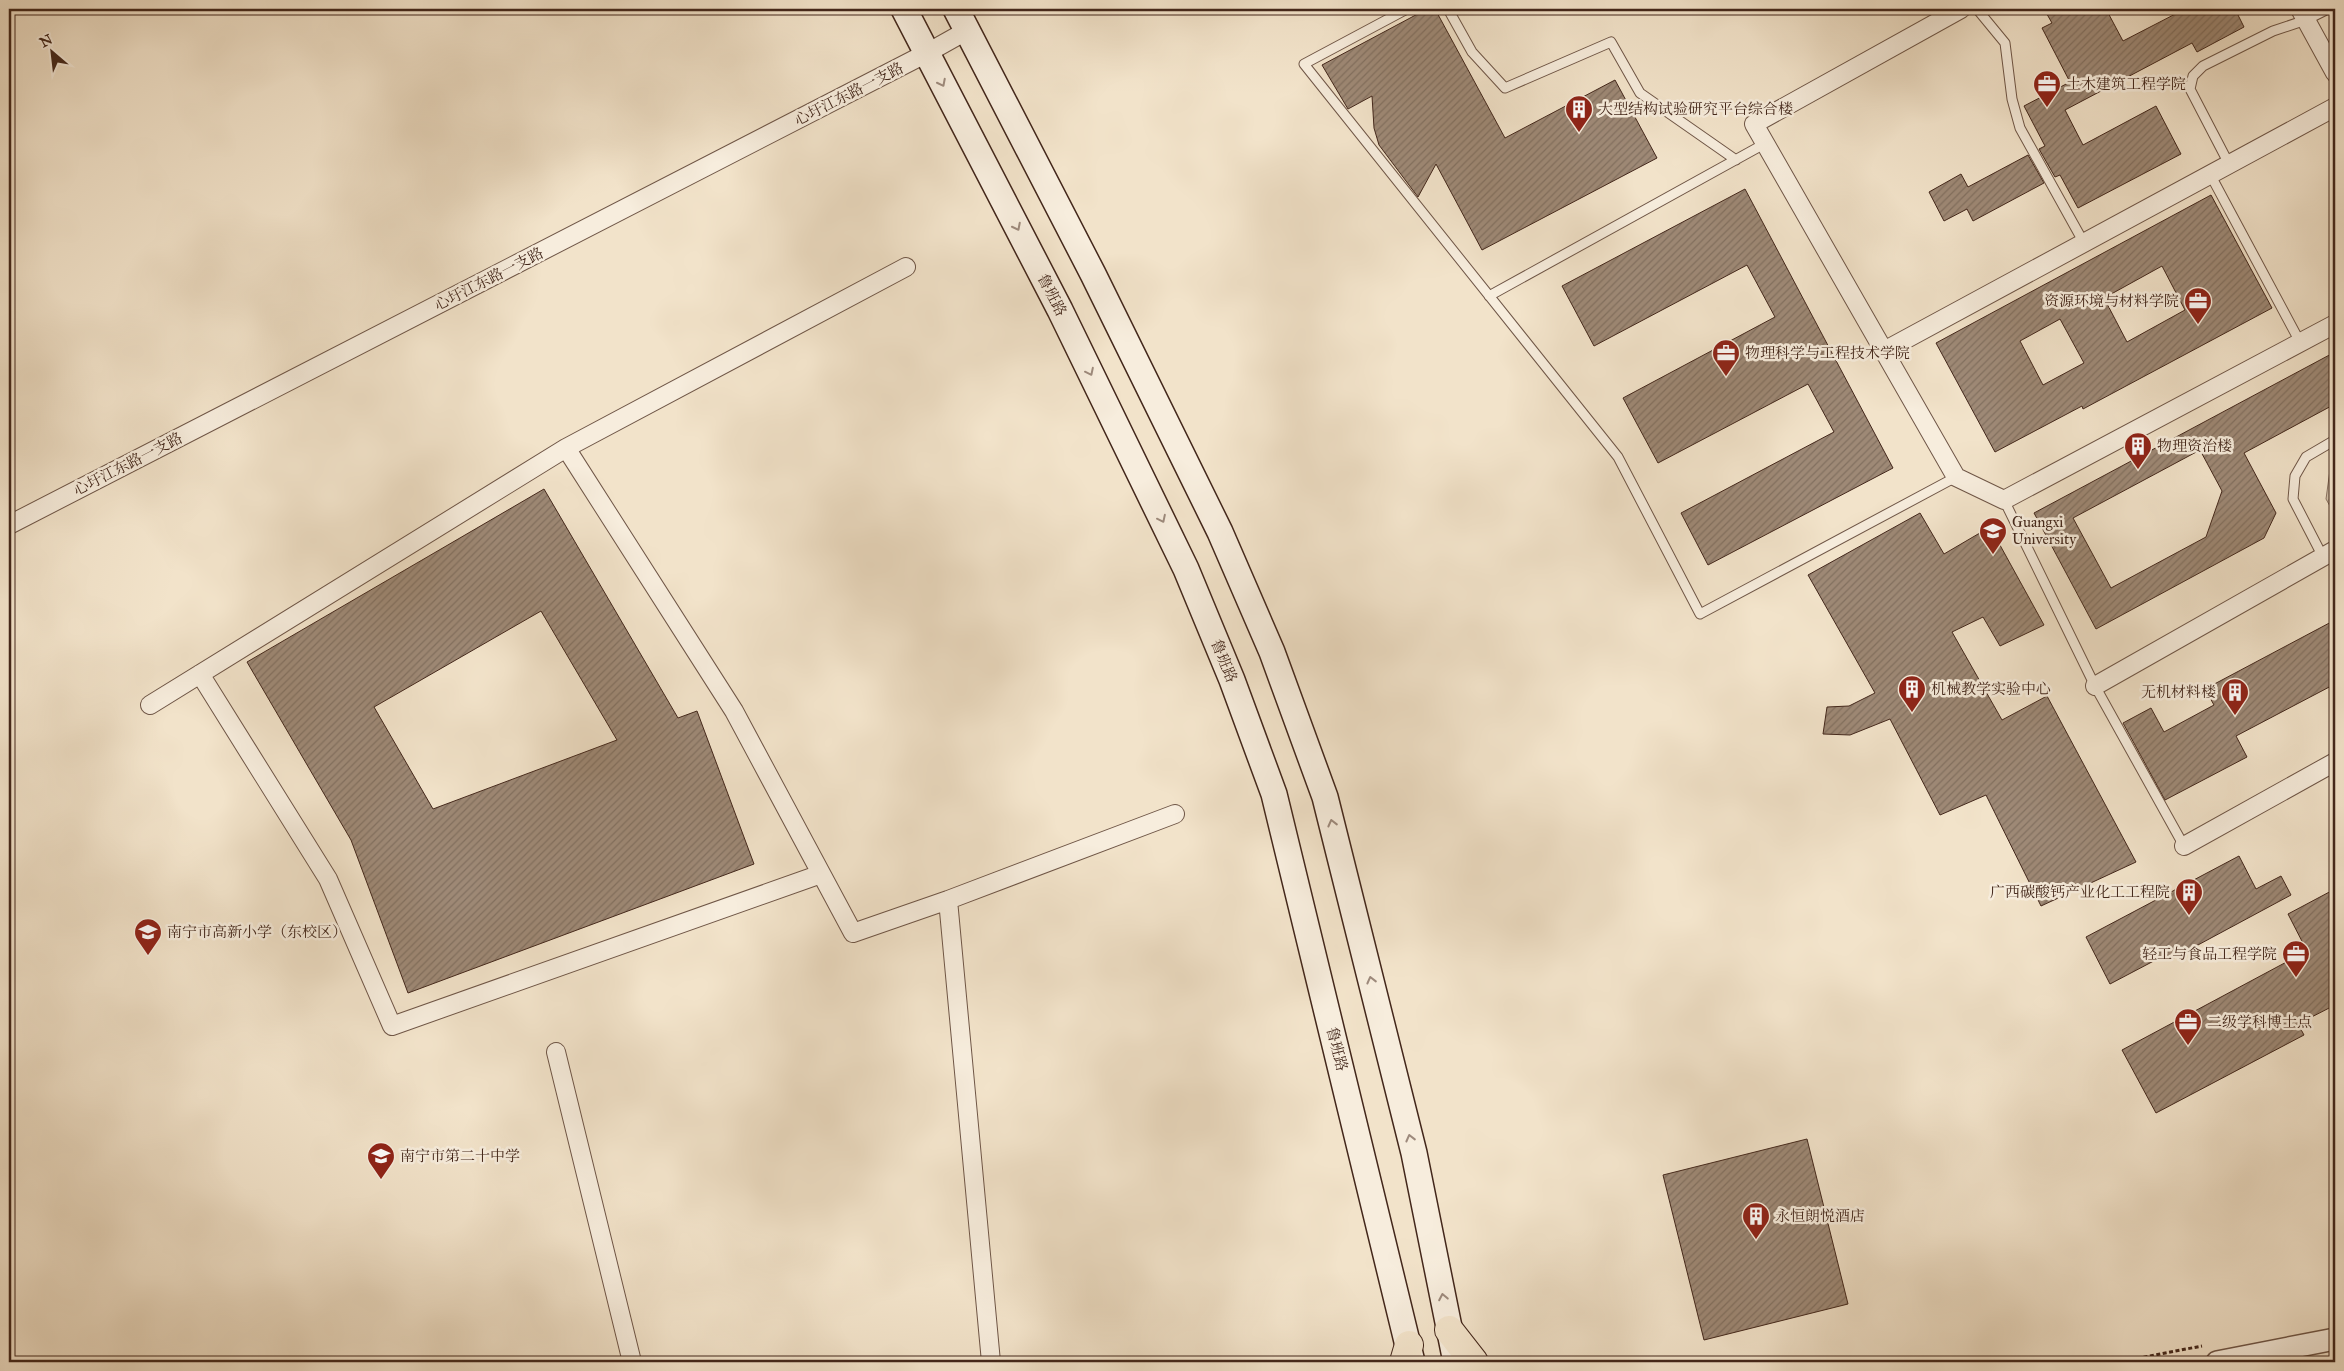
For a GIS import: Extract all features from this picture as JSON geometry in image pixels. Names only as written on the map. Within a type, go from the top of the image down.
[{"type":"main road","name":"鲁班路","points":[[904,9],[1060,310],[1186,569],[1232,680],[1274,794],[1409,1357]]},
{"type":"main road","points":[[956,9],[1093,274],[1216,524],[1279,670],[1325,796],[1414,1153],[1456,1362]]},
{"type":"main road","points":[[1450,1330],[1474,1362]]},
{"type":"street","points":[[1961,9],[1754,124],[1956,477],[2004,500],[2335,324]]},
{"type":"street","points":[[2303,14],[2335,74]]},
{"type":"street","name":"心圩江东路一支路","points":[[9,525],[927,53],[968,30]]},
{"type":"street","points":[[1884,351],[2335,106]]},
{"type":"street","points":[[150,705],[566,448],[906,268]]},
{"type":"street","points":[[566,448],[734,711],[853,933],[948,900],[1175,814]]},
{"type":"street","points":[[2095,686],[2329,553]]},
{"type":"street","points":[[200,674],[328,879],[392,1026],[822,874]]},
{"type":"street","points":[[2184,846],[2335,762]]},
{"type":"street","points":[[948,900],[991,1362]]},
{"type":"street","points":[[556,1052],[632,1362]]},
{"type":"street","points":[[2217,1362],[2335,1339]]},
{"type":"lane","points":[[1406,9],[1304,64],[1618,458],[1700,614],[1956,477]]},
{"type":"lane","points":[[1448,9],[1472,52],[1505,88],[1610,42],[1640,93],[1736,160]]},
{"type":"lane","points":[[1977,9],[2005,43],[2012,99],[2020,128],[2084,243]]},
{"type":"lane","points":[[2229,164],[2190,89],[2193,76],[2203,66],[2303,14],[2328,9]]},
{"type":"lane","points":[[1489,296],[1766,143]]},
{"type":"lane","points":[[2210,174],[2300,342]]},
{"type":"lane","points":[[2329,553],[2293,499],[2295,476],[2306,457],[2335,440]]},
{"type":"lane","points":[[2004,500],[2095,686],[2184,846]]},
{"type":"green space","points":[[2335,468],[2335,515],[2326,499],[2330,470]]},
{"type":"building","name":"大型结构试验研究平台综合楼","points":[[1427,9],[1435,9],[1505,138],[1615,80],[1657,158],[1482,250],[1436,164],[1418,197],[1379,145],[1374,128],[1372,96],[1348,109],[1322,65]]},
{"type":"building","name":"土木建筑工程学院","points":[[2044,9],[2106,9],[2123,41],[2185,9],[2235,9],[2244,27],[2197,52],[2192,43],[2065,110],[2083,145],[2156,106],[2181,154],[2078,208],[2060,175],[2055,177],[2039,149],[2045,146],[2024,106],[2070,82],[2042,28],[2052,23]]},
{"type":"building","points":[[2028,155],[2044,183],[1973,221],[1967,209],[1944,221],[1929,192],[1961,174],[1968,187]]},
{"type":"building","name":"物理科学与工程技术学院","points":[[1745,189],[1893,468],[1708,565],[1681,513],[1834,432],[1808,384],[1658,463],[1623,398],[1775,317],[1747,265],[1594,346],[1562,286]]},
{"type":"building","name":"资源环境与材料学院","points":[[2211,195],[2272,308],[2083,409],[2082,406],[1995,452],[1936,343]],"holes":[[[2162,266],[2185,310],[2127,342],[2104,298]],[[2060,319],[2084,363],[2043,385],[2020,341]]]},
{"type":"building","name":"物理资治楼","points":[[2335,352],[2335,404],[2244,453],[2276,513],[2264,538],[2096,629],[2034,513]],"holes":[[[2200,450],[2222,491],[2206,537],[2111,588],[2073,518]]]},
{"type":"building","points":[[544,489],[678,718],[697,711],[754,864],[408,993],[351,840],[247,662]],"holes":[[[541,611],[617,740],[433,809],[374,707]]]},
{"type":"building","name":"机械教学实验中心","points":[[1920,513],[1944,554],[1990,527],[2044,625],[2000,646],[1983,617],[1952,632],[2002,720],[2047,696],[2136,862],[2041,906],[1986,795],[1940,815],[1890,719],[1850,735],[1823,734],[1827,707],[1849,706],[1875,693],[1808,575]]},
{"type":"building","name":"无机材料楼","points":[[2335,620],[2335,684],[2236,736],[2247,757],[2165,800],[2123,723],[2151,708],[2164,732],[2214,705],[2205,689]]},
{"type":"building","name":"广西碳酸钙产业化工工程院","points":[[2239,856],[2256,889],[2281,876],[2291,895],[2170,960],[2167,954],[2110,984],[2086,937]]},
{"type":"building","name":"轻工与食品工程学院","points":[[2335,889],[2335,1005],[2298,1024],[2304,1035],[2156,1113],[2122,1050],[2307,951],[2288,914]]},
{"type":"building","name":"永恒朗悦酒店","points":[[1807,1139],[1848,1304],[1704,1340],[1663,1175]]},
{"type":"place","name":"土木建筑工程学院","points":[[2047,108]]},
{"type":"place","name":"大型结构试验研究平台综合楼","points":[[1579,133]]},
{"type":"place","name":"资源环境与材料学院","points":[[2198,325]]},
{"type":"place","name":"物理科学与工程技术学院","points":[[1726,377]]},
{"type":"place","name":"物理资治楼","points":[[2138,470]]},
{"type":"place","name":"Guangxi University","points":[[1993,555]]},
{"type":"place","name":"机械教学实验中心","points":[[1912,713]]},
{"type":"place","name":"无机材料楼","points":[[2235,716]]},
{"type":"place","name":"广西碳酸钙产业化工工程院","points":[[2189,916]]},
{"type":"place","name":"南宁市高新小学（东校区）","points":[[148,956]]},
{"type":"place","name":"轻工与食品工程学院","points":[[2296,978]]},
{"type":"place","name":"二级学科博士点","points":[[2188,1046]]},
{"type":"place","name":"南宁市第二十中学","points":[[381,1180]]},
{"type":"place","name":"永恒朗悦酒店","points":[[1756,1240]]}]
